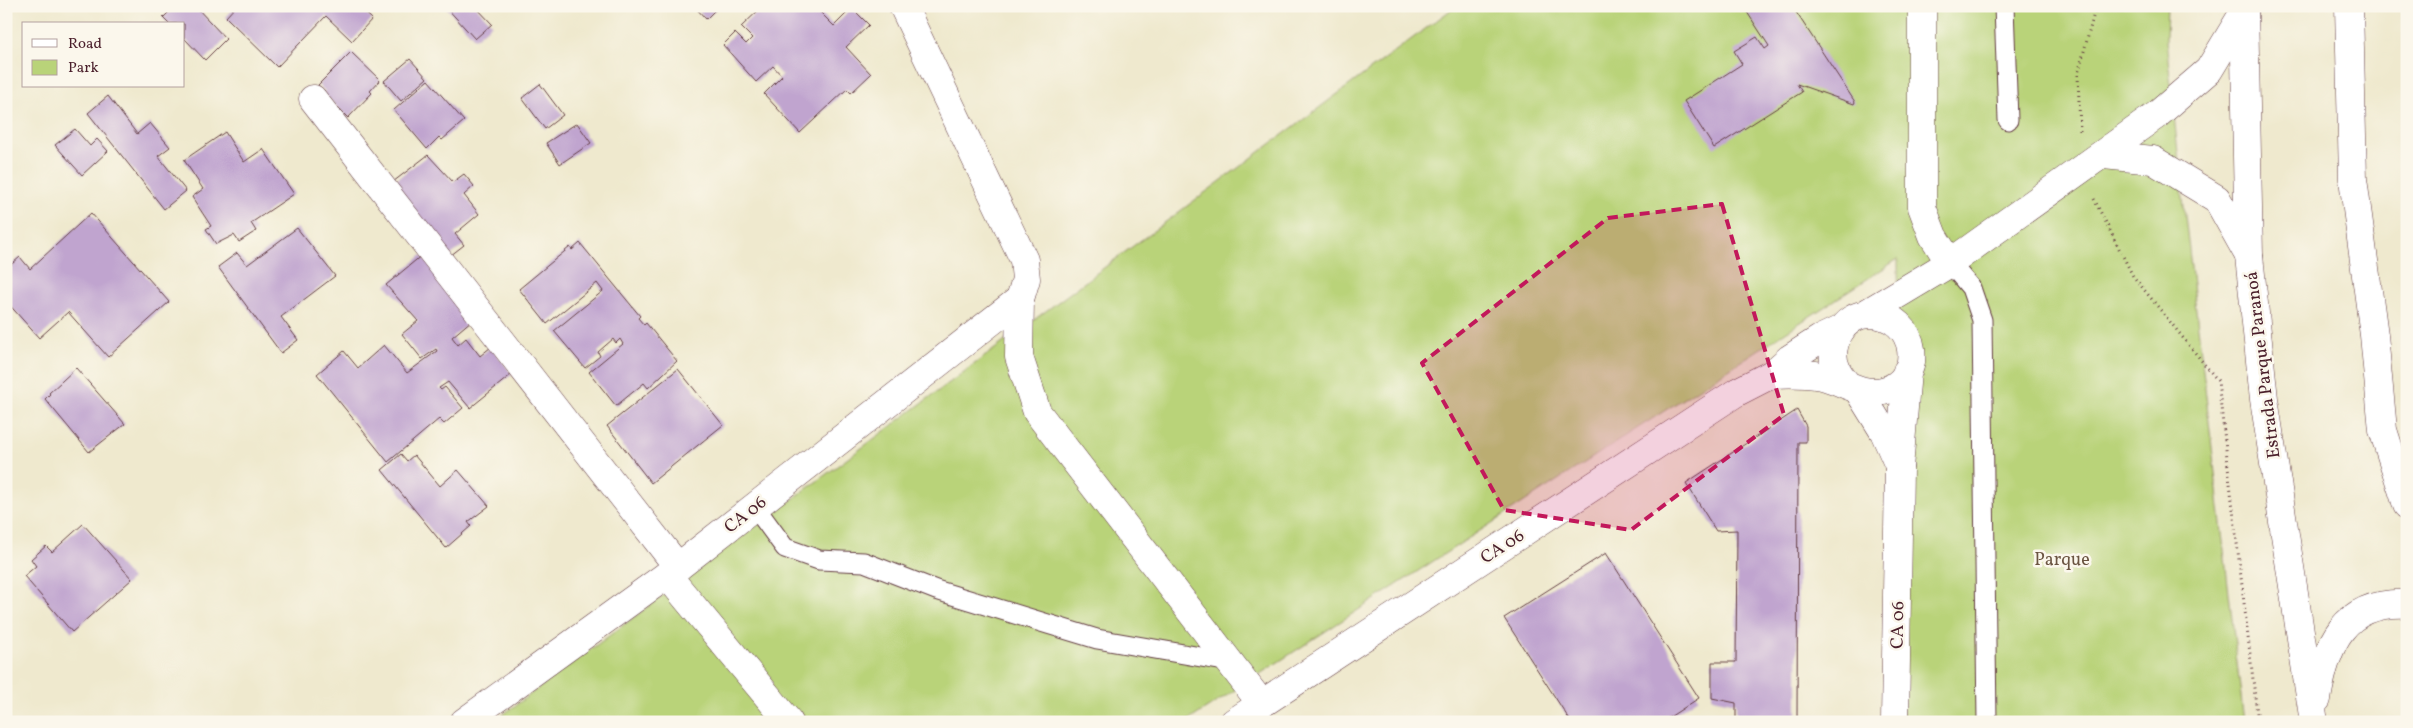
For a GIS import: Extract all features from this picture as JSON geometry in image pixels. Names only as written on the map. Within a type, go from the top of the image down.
[{"type":"street","points":[[903,6],[1024,260],[1026,279],[1020,299],[1019,357],[1037,412],[1262,703]]},
{"type":"street","points":[[1922,6],[1922,207],[1933,236],[1950,262]]},
{"type":"street","points":[[2349,6],[2353,179],[2374,335],[2383,430],[2407,505]]},
{"type":"street","points":[[1865,314],[1950,262],[2104,155],[2158,114],[2209,70],[2244,9]]},
{"type":"street","name":"Estrada Parque Paranoá","points":[[2244,9],[2249,256],[2264,399],[2314,720]]},
{"type":"street","points":[[313,99],[789,722]]},
{"type":"street","points":[[2104,155],[2153,160],[2217,199],[2249,256]]},
{"type":"street","name":"CA 06","points":[[464,722],[672,571],[1020,299]]},
{"type":"street","name":"CA 06","points":[[1237,721],[1737,392],[1772,374],[1796,354],[1865,314],[1886,317],[1904,329],[1910,342],[1912,356],[1907,371],[1900,468],[1895,722]]},
{"type":"street","name":"CA 06","points":[[1841,329],[1834,343],[1833,357],[1837,371],[1852,387],[1884,432],[1900,468]]},
{"type":"street","name":"CA 06","points":[[1772,374],[1795,373],[1873,393],[1886,390],[1899,382],[1907,371]]},
{"type":"street","points":[[2314,720],[2321,671],[2336,633],[2358,614],[2388,603],[2407,604]]},
{"type":"lane","points":[[2004,6],[2008,120]]},
{"type":"lane","points":[[1950,262],[1971,288],[1982,320],[1987,722]]},
{"type":"lane","points":[[755,507],[784,548],[819,560],[864,562],[936,590],[1097,639],[1230,662]]},
{"type":"path","points":[[2096,6],[2078,74],[2080,171],[2133,276],[2218,381],[2258,722]]},
{"type":"highlighted area","points":[[1722,204],[1784,415],[1631,530],[1504,510],[1422,363],[1608,218]]},
{"type":"green space","name":"Parque","points":[[1456,6],[2167,6],[2166,40],[2181,181],[2244,722],[1902,722],[1898,259],[1186,722],[493,722]]},
{"type":"building","points":[[175,6],[195,6],[226,39],[205,60],[185,39],[185,22],[167,22],[163,18]]},
{"type":"building","points":[[236,6],[358,6],[372,19],[352,41],[326,16],[277,67],[226,17]]},
{"type":"building","points":[[445,6],[475,6],[492,24],[475,39]]},
{"type":"building","points":[[694,6],[719,6],[706,19]]},
{"type":"building","points":[[763,6],[814,6],[834,26],[852,8],[869,25],[846,47],[871,74],[851,93],[847,89],[800,133],[764,94],[782,76],[773,66],[756,82],[723,45],[735,33],[746,44],[752,38],[741,27]]},
{"type":"building","points":[[1749,6],[1792,6],[1855,102],[1854,104],[1797,84],[1802,92],[1714,148],[1684,101],[1742,64],[1734,51],[1757,37],[1765,49],[1769,46],[1745,9]]},
{"type":"building","points":[[351,52],[380,80],[370,91],[372,93],[348,118],[323,93],[325,91],[318,85]]},
{"type":"building","points":[[410,59],[427,78],[401,101],[384,81]]},
{"type":"building","points":[[428,80],[464,121],[442,140],[439,137],[427,149],[394,110]]},
{"type":"building","points":[[540,84],[563,115],[545,129],[522,98]]},
{"type":"building","points":[[108,96],[137,134],[150,123],[170,147],[158,156],[186,191],[164,209],[88,113]]},
{"type":"building","points":[[577,123],[591,143],[560,164],[546,143]]},
{"type":"building","points":[[75,129],[90,146],[97,139],[108,151],[82,175],[55,145]]},
{"type":"building","points":[[225,132],[244,162],[263,149],[294,194],[251,223],[256,231],[239,242],[234,235],[216,244],[206,229],[211,226],[192,197],[203,189],[184,160]]},
{"type":"building","points":[[428,155],[453,182],[464,174],[474,186],[464,195],[479,214],[455,234],[464,245],[446,259],[389,185]]},
{"type":"building","points":[[91,213],[169,302],[108,357],[68,312],[39,338],[6,301],[6,269],[20,257],[30,269]]},
{"type":"building","points":[[297,228],[335,276],[281,317],[298,340],[281,353],[218,267],[237,253],[247,265]]},
{"type":"building","points":[[580,243],[640,316],[638,318],[644,325],[646,323],[677,361],[648,388],[644,383],[616,406],[589,372],[623,344],[620,339],[616,343],[613,339],[598,352],[600,356],[585,368],[554,331],[603,291],[597,283],[547,324],[519,289],[570,247],[572,250]]},
{"type":"building","points":[[422,255],[472,320],[452,337],[458,345],[466,338],[480,356],[491,347],[512,374],[470,408],[448,382],[439,388],[441,390],[445,387],[463,408],[444,424],[439,419],[388,462],[317,374],[344,351],[358,368],[384,345],[407,373],[437,351],[436,349],[422,359],[402,334],[418,321],[386,285]]},
{"type":"building","points":[[76,368],[125,424],[89,452],[45,399]]},
{"type":"building","points":[[678,369],[723,425],[651,483],[607,426]]},
{"type":"building","points":[[1797,410],[1806,426],[1806,442],[1798,442],[1797,722],[1736,722],[1736,703],[1712,698],[1712,662],[1736,662],[1737,530],[1716,531],[1686,483]]},
{"type":"building","points":[[401,454],[407,461],[414,455],[440,486],[458,470],[489,506],[468,522],[471,526],[446,548],[382,470]]},
{"type":"building","points":[[83,524],[132,579],[72,632],[24,576],[36,566],[31,559],[46,546],[52,552]]},
{"type":"building","points":[[1606,553],[1699,698],[1662,722],[1571,722],[1504,618]]}]
